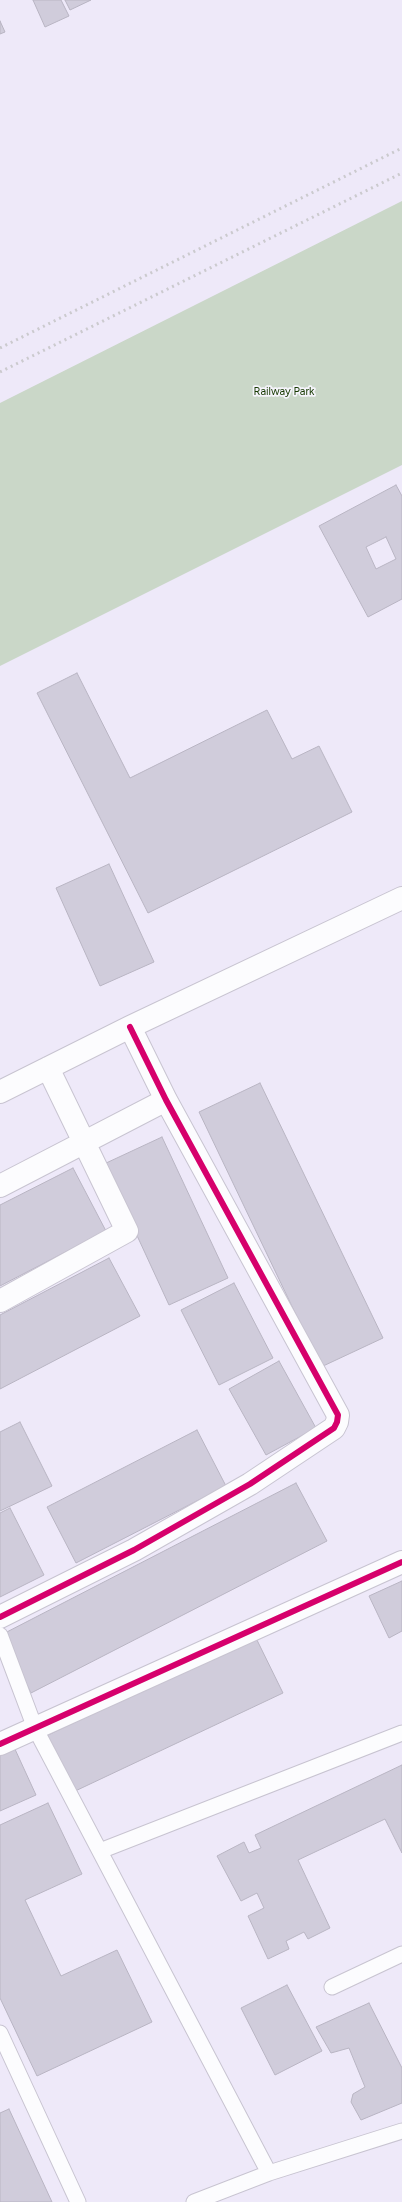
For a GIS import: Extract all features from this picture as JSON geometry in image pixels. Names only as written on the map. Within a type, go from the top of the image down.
[{"type":"street","points":[[0,1092],[130,1027],[402,898]]},
{"type":"street","points":[[0,1617],[134,1550],[250,1484],[334,1428],[337,1422],[338,1414],[166,1100],[130,1027]]},
{"type":"street","points":[[0,1301],[127,1231],[48,1068]]},
{"type":"street","points":[[0,1186],[166,1100]]},
{"type":"street","points":[[0,1744],[402,1562]]},
{"type":"lane","points":[[0,1635],[35,1728],[269,2173]]},
{"type":"lane","points":[[100,1851],[402,1733]]},
{"type":"lane","points":[[332,1987],[402,1954]]},
{"type":"lane","points":[[0,2033],[78,2202]]},
{"type":"lane","points":[[194,2202],[269,2173],[402,2132]]},
{"type":"green space","name":"Railway Park","points":[[402,201],[402,465],[0,666],[0,403]]},
{"type":"building","points":[[33,0],[61,0],[69,16],[45,27]]},
{"type":"building","points":[[65,0],[91,0],[70,10]]},
{"type":"building","points":[[0,21],[5,32],[0,34]]},
{"type":"building","points":[[396,485],[402,496],[402,599],[368,617],[319,526]],"holes":[[[386,537],[396,559],[376,569],[366,547]]]},
{"type":"building","points":[[77,673],[130,778],[267,710],[292,759],[319,746],[352,812],[148,913],[37,693]]},
{"type":"building","points":[[109,864],[154,962],[100,986],[56,888]]},
{"type":"building","points":[[260,1083],[383,1338],[321,1367],[199,1112]]},
{"type":"building","points":[[162,1137],[228,1278],[169,1305],[104,1164]]},
{"type":"building","points":[[73,1168],[106,1231],[0,1286],[0,1205]]},
{"type":"building","points":[[109,1258],[140,1316],[0,1389],[0,1315]]},
{"type":"building","points":[[234,1283],[273,1358],[219,1385],[181,1310]]},
{"type":"building","points":[[279,1361],[316,1428],[266,1455],[229,1389]]},
{"type":"building","points":[[20,1422],[52,1486],[0,1511],[0,1432]]},
{"type":"building","points":[[197,1430],[226,1486],[76,1563],[47,1507]]},
{"type":"building","points":[[296,1483],[327,1541],[31,1693],[1,1635]]},
{"type":"building","points":[[10,1508],[44,1575],[0,1597],[0,1513]]},
{"type":"building","points":[[402,1581],[402,1631],[389,1638],[369,1596]]},
{"type":"building","points":[[255,1636],[283,1693],[71,1793],[44,1737]]},
{"type":"building","points":[[14,1747],[36,1795],[0,1811],[0,1753]]},
{"type":"building","points":[[402,1765],[402,1853],[385,1819],[298,1860],[330,1928],[308,1939],[304,1932],[286,1941],[289,1949],[268,1959],[248,1916],[264,1908],[257,1893],[241,1901],[217,1856],[244,1842],[249,1853],[261,1848],[255,1835]]},
{"type":"building","points":[[48,1803],[82,1874],[25,1900],[61,1976],[117,1950],[152,2022],[37,2076],[0,1998],[0,1825]]},
{"type":"building","points":[[287,1985],[322,2051],[275,2075],[241,2008]]},
{"type":"building","points":[[369,2003],[402,2068],[402,2103],[361,2120],[351,2102],[353,2094],[365,2087],[349,2048],[331,2053],[316,2027]]},
{"type":"building","points":[[9,2109],[52,2202],[0,2202],[0,2113]]},
{"type":"railway","points":[[0,348],[402,148]]},
{"type":"railway","points":[[0,372],[402,173]]},
{"type":"cycle path","points":[[0,1617],[134,1550],[250,1484],[334,1428],[337,1422],[338,1415],[166,1100],[130,1027]]},
{"type":"cycle path","points":[[0,1744],[402,1562]]}]
